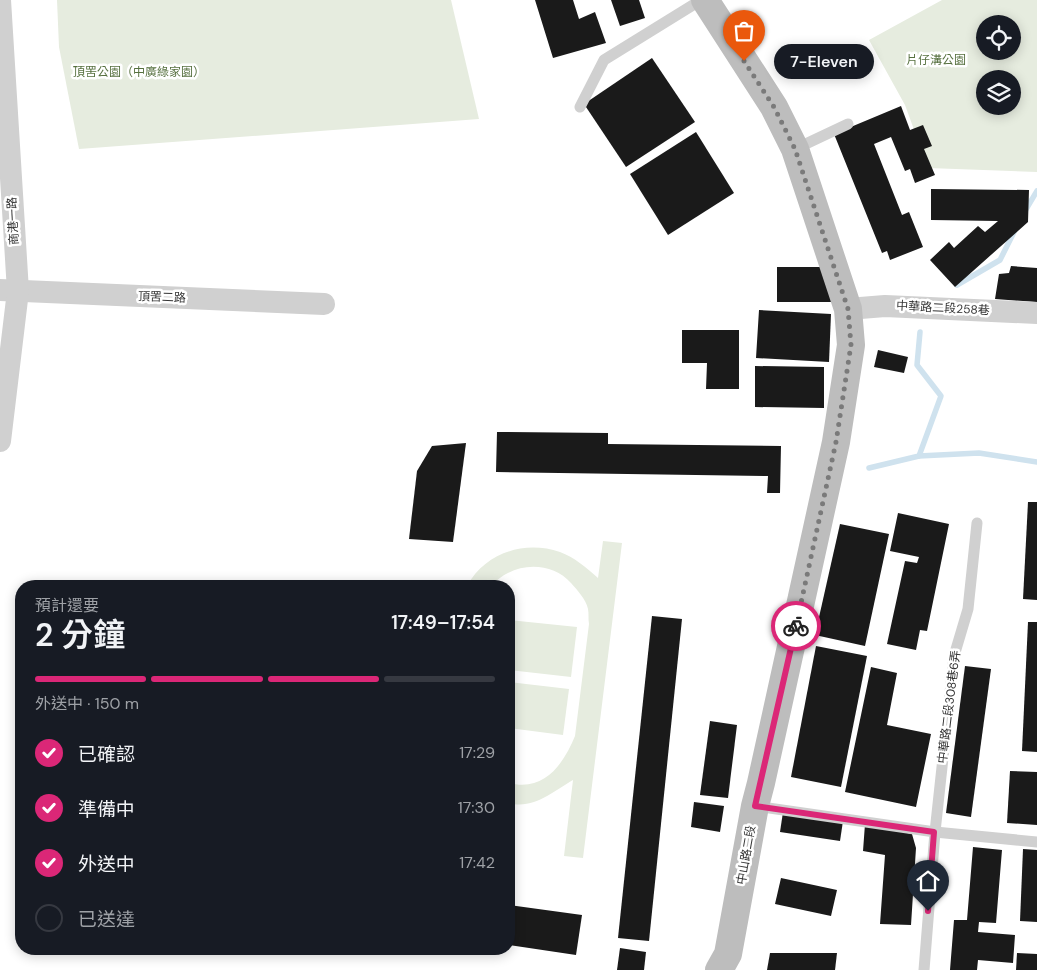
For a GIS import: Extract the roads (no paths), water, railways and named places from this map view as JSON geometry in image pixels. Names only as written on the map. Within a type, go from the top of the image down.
[{"type":"main road","name":"中山路二段","points":[[705,0],[774,107],[795,149],[848,309],[851,345],[836,442],[755,806],[728,954],[719,970]]},
{"type":"street","name":"商港一路","points":[[0,0],[9,291],[0,441]]},
{"type":"street","name":"頂罟二路","points":[[9,291],[324,304]]},
{"type":"street","name":"中華路二段258巷","points":[[848,309],[885,306],[1037,313]]},
{"type":"lane","points":[[580,108],[604,60],[701,0]]},
{"type":"lane","points":[[795,149],[848,124]]},
{"type":"lane","name":"中華路二段308巷6弄","points":[[924,970],[934,832],[954,656],[968,609],[977,524]]},
{"type":"lane","points":[[755,806],[934,832],[1037,842]]},
{"type":"waterway","points":[[1025,211],[1037,191]]},
{"type":"waterway","points":[[957,285],[1000,260],[1015,230]]},
{"type":"waterway","points":[[869,468],[919,456],[941,396],[917,365],[920,332]]},
{"type":"waterway","points":[[919,456],[979,453],[1037,462]]},
{"type":"place","name":"7-Eleven","points":[[744,61]]},
{"type":"park label","name":"片仔溝公園","points":[[936,60]]},
{"type":"park label","name":"頂罟公園（中廣綠家園）","points":[[139,72]]}]
